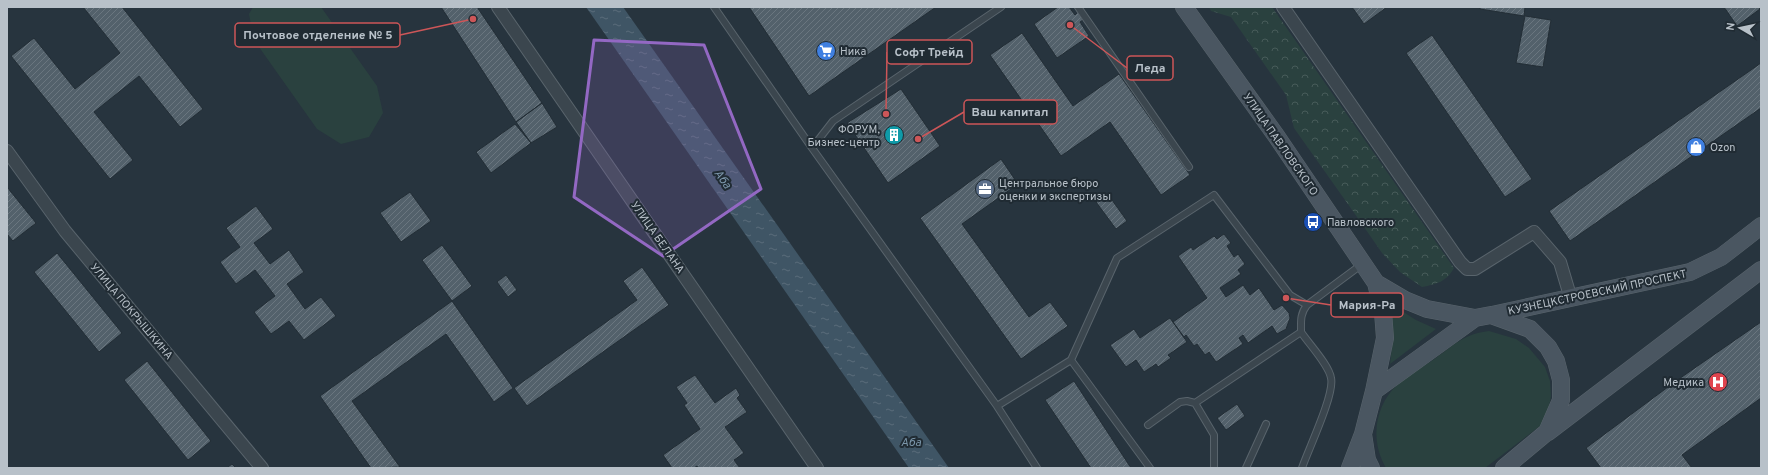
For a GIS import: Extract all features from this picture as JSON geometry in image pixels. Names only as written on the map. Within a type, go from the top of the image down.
[{"type":"main road","name":"УЛИЦА ПАВЛОВСКОГО","points":[[1184,7],[1277,137],[1376,283],[1383,312],[1385,338],[1363,434]]},
{"type":"main road","name":"КУЗНЕЦКСТРОЕВСКИЙ ПРОСПЕКТ","points":[[1483,316],[1571,299],[1690,272],[1721,257],[1761,226]]},
{"type":"main road","points":[[1504,468],[1548,432],[1761,270]]},
{"type":"main road","name":"УЛИЦА ПАВЛОВСКОГО","points":[[1376,283],[1405,300],[1427,309],[1483,316]]},
{"type":"main road","points":[[1374,391],[1483,316],[1530,329],[1548,347],[1556,361],[1561,380],[1561,400],[1548,432]]},
{"type":"main road","points":[[1350,468],[1363,434]]},
{"type":"main road","points":[[1363,434],[1367,460],[1371,468]]},
{"type":"street","name":"УЛИЦА БЕЛАНА","points":[[498,7],[818,468]]},
{"type":"street","points":[[1283,7],[1460,262],[1467,269],[1475,269],[1534,232],[1560,262],[1571,299]]},
{"type":"street","name":"УЛИЦА ПОКРЫШКИНА","points":[[7,151],[65,231],[262,468]]},
{"type":"lane","points":[[714,7],[812,148],[997,406],[1037,468]]},
{"type":"lane","points":[[812,148],[833,121],[1001,7]]},
{"type":"lane","points":[[1078,7],[1189,167]]},
{"type":"lane","points":[[997,406],[1071,360],[1117,258],[1214,195],[1290,295],[1308,305]]},
{"type":"lane","points":[[1302,468],[1328,399],[1332,378],[1326,366],[1301,332],[1301,318],[1303,311],[1308,305],[1362,264]]},
{"type":"lane","points":[[1195,403],[1301,332]]},
{"type":"lane","points":[[1071,360],[1150,468]]},
{"type":"lane","points":[[1148,425],[1180,402],[1187,401],[1195,403],[1214,435],[1214,468]]},
{"type":"lane","points":[[1246,468],[1266,424]]},
{"type":"highlighted area","points":[[594,40],[704,45],[761,189],[663,256],[574,197]]},
{"type":"green space","points":[[253,7],[321,7],[377,86],[383,113],[369,137],[341,144],[317,129],[254,40],[249,14]]},
{"type":"green space","points":[[1209,7],[1272,7],[1454,268],[1448,276],[1441,282],[1422,287],[1400,272],[1382,253],[1294,128],[1286,95],[1231,17],[1211,11]]},
{"type":"green space","points":[[1391,304],[1416,320],[1436,329],[1390,364],[1393,337]]},
{"type":"green space","points":[[1489,331],[1516,339],[1529,348],[1545,367],[1550,381],[1551,396],[1548,413],[1540,426],[1485,468],[1386,468],[1381,458],[1376,435],[1379,413],[1390,393],[1398,384],[1459,341],[1472,335]]},
{"type":"water","name":"Аба","points":[[586,7],[623,7],[949,468],[909,468]]},
{"type":"building","points":[[83,7],[122,7],[203,109],[180,127],[139,76],[94,112],[133,160],[110,179],[11,56],[34,38],[75,89],[120,53]]},
{"type":"building","points":[[441,7],[477,7],[542,103],[516,122]]},
{"type":"building","name":"Ника","points":[[749,7],[936,7],[809,96]]},
{"type":"building","points":[[1058,7],[1069,7],[1075,15],[1078,12],[1083,20],[1080,22],[1089,36],[1057,58],[1034,24]]},
{"type":"building","points":[[1352,7],[1387,7],[1364,24]]},
{"type":"building","points":[[1480,7],[1525,7],[1524,16],[1480,9]]},
{"type":"building","points":[[1724,7],[1759,7],[1760,9],[1737,26]]},
{"type":"building","points":[[1525,16],[1551,20],[1543,67],[1516,63]]},
{"type":"building","points":[[1022,33],[1073,106],[1119,74],[1190,175],[1161,195],[1110,122],[1061,156],[990,55]]},
{"type":"building","points":[[1432,35],[1532,179],[1505,197],[1406,53]]},
{"type":"building","points":[[1761,63],[1761,108],[1570,241],[1549,211]]},
{"type":"building","name":"ФОРУМ, Бизнес-центр","points":[[901,89],[940,146],[888,183],[847,123]]},
{"type":"building","points":[[542,103],[557,127],[531,143],[516,122]]},
{"type":"building","points":[[515,124],[531,143],[491,173],[476,152]]},
{"type":"building","points":[[1001,159],[1018,184],[962,224],[1029,317],[1050,302],[1068,326],[1021,359],[920,218]]},
{"type":"building","points":[[7,187],[36,223],[13,241],[7,234]]},
{"type":"building","points":[[410,192],[431,221],[401,242],[380,213]]},
{"type":"building","points":[[1107,193],[1127,221],[1116,229],[1096,202]]},
{"type":"building","points":[[256,206],[273,229],[254,243],[270,264],[289,250],[304,272],[287,284],[305,309],[321,297],[336,316],[304,340],[289,321],[271,334],[254,312],[275,296],[255,270],[236,284],[220,262],[240,247],[226,228]]},
{"type":"building","points":[[1224,234],[1231,243],[1227,246],[1234,257],[1238,254],[1245,264],[1238,270],[1241,274],[1220,288],[1226,297],[1243,285],[1250,295],[1259,288],[1274,310],[1282,305],[1289,313],[1290,318],[1286,329],[1277,334],[1272,326],[1248,343],[1243,335],[1239,338],[1243,344],[1216,362],[1209,352],[1205,355],[1197,344],[1194,346],[1186,335],[1184,337],[1173,322],[1207,298],[1178,256],[1191,247],[1193,250],[1214,236],[1217,239]]},
{"type":"building","points":[[442,245],[472,286],[452,301],[422,260]]},
{"type":"building","points":[[57,253],[122,333],[99,352],[34,272]]},
{"type":"building","points":[[642,267],[669,305],[527,406],[514,388],[637,300],[623,281]]},
{"type":"building","points":[[506,275],[517,290],[508,297],[497,282]]},
{"type":"building","points":[[452,301],[513,388],[494,402],[446,334],[352,401],[400,467],[371,468],[320,396]]},
{"type":"building","points":[[1170,318],[1187,342],[1168,355],[1171,358],[1158,367],[1156,364],[1144,372],[1136,360],[1126,367],[1110,345],[1134,329],[1140,338]]},
{"type":"building","points":[[1761,322],[1761,398],[1682,455],[1692,468],[1601,468],[1586,448],[1676,381]]},
{"type":"building","points":[[147,361],[211,441],[188,460],[124,380]]},
{"type":"building","points":[[695,375],[715,403],[736,388],[740,395],[737,398],[747,412],[725,427],[744,453],[734,460],[740,468],[698,468],[697,466],[694,468],[672,468],[663,455],[700,429],[684,405],[687,403],[676,387]]},
{"type":"building","points":[[1074,381],[1131,468],[1091,468],[1045,400]]},
{"type":"building","points":[[1237,404],[1245,416],[1226,430],[1217,418]]},
{"type":"building","points":[[232,464],[236,468],[227,468]]},
{"type":"place","name":"Почтовое отделение № 5","points":[[473,19]]},
{"type":"place","name":"Леда","points":[[1070,25]]},
{"type":"place","name":"Ника","points":[[826,51]]},
{"type":"place","name":"Софт Трейд","points":[[886,114]]},
{"type":"place","name":"ФОРУМ, Бизнес-центр","points":[[894,135]]},
{"type":"place","name":"Ваш капитал","points":[[918,139]]},
{"type":"place","name":"Ozon","points":[[1696,147]]},
{"type":"place","name":"Центральное бюро оценки и экспертизы","points":[[985,189]]},
{"type":"place","name":"Павловского","points":[[1313,222]]},
{"type":"place","name":"Мария-Ра","points":[[1286,298]]},
{"type":"place","name":"Медика","points":[[1718,382]]}]
